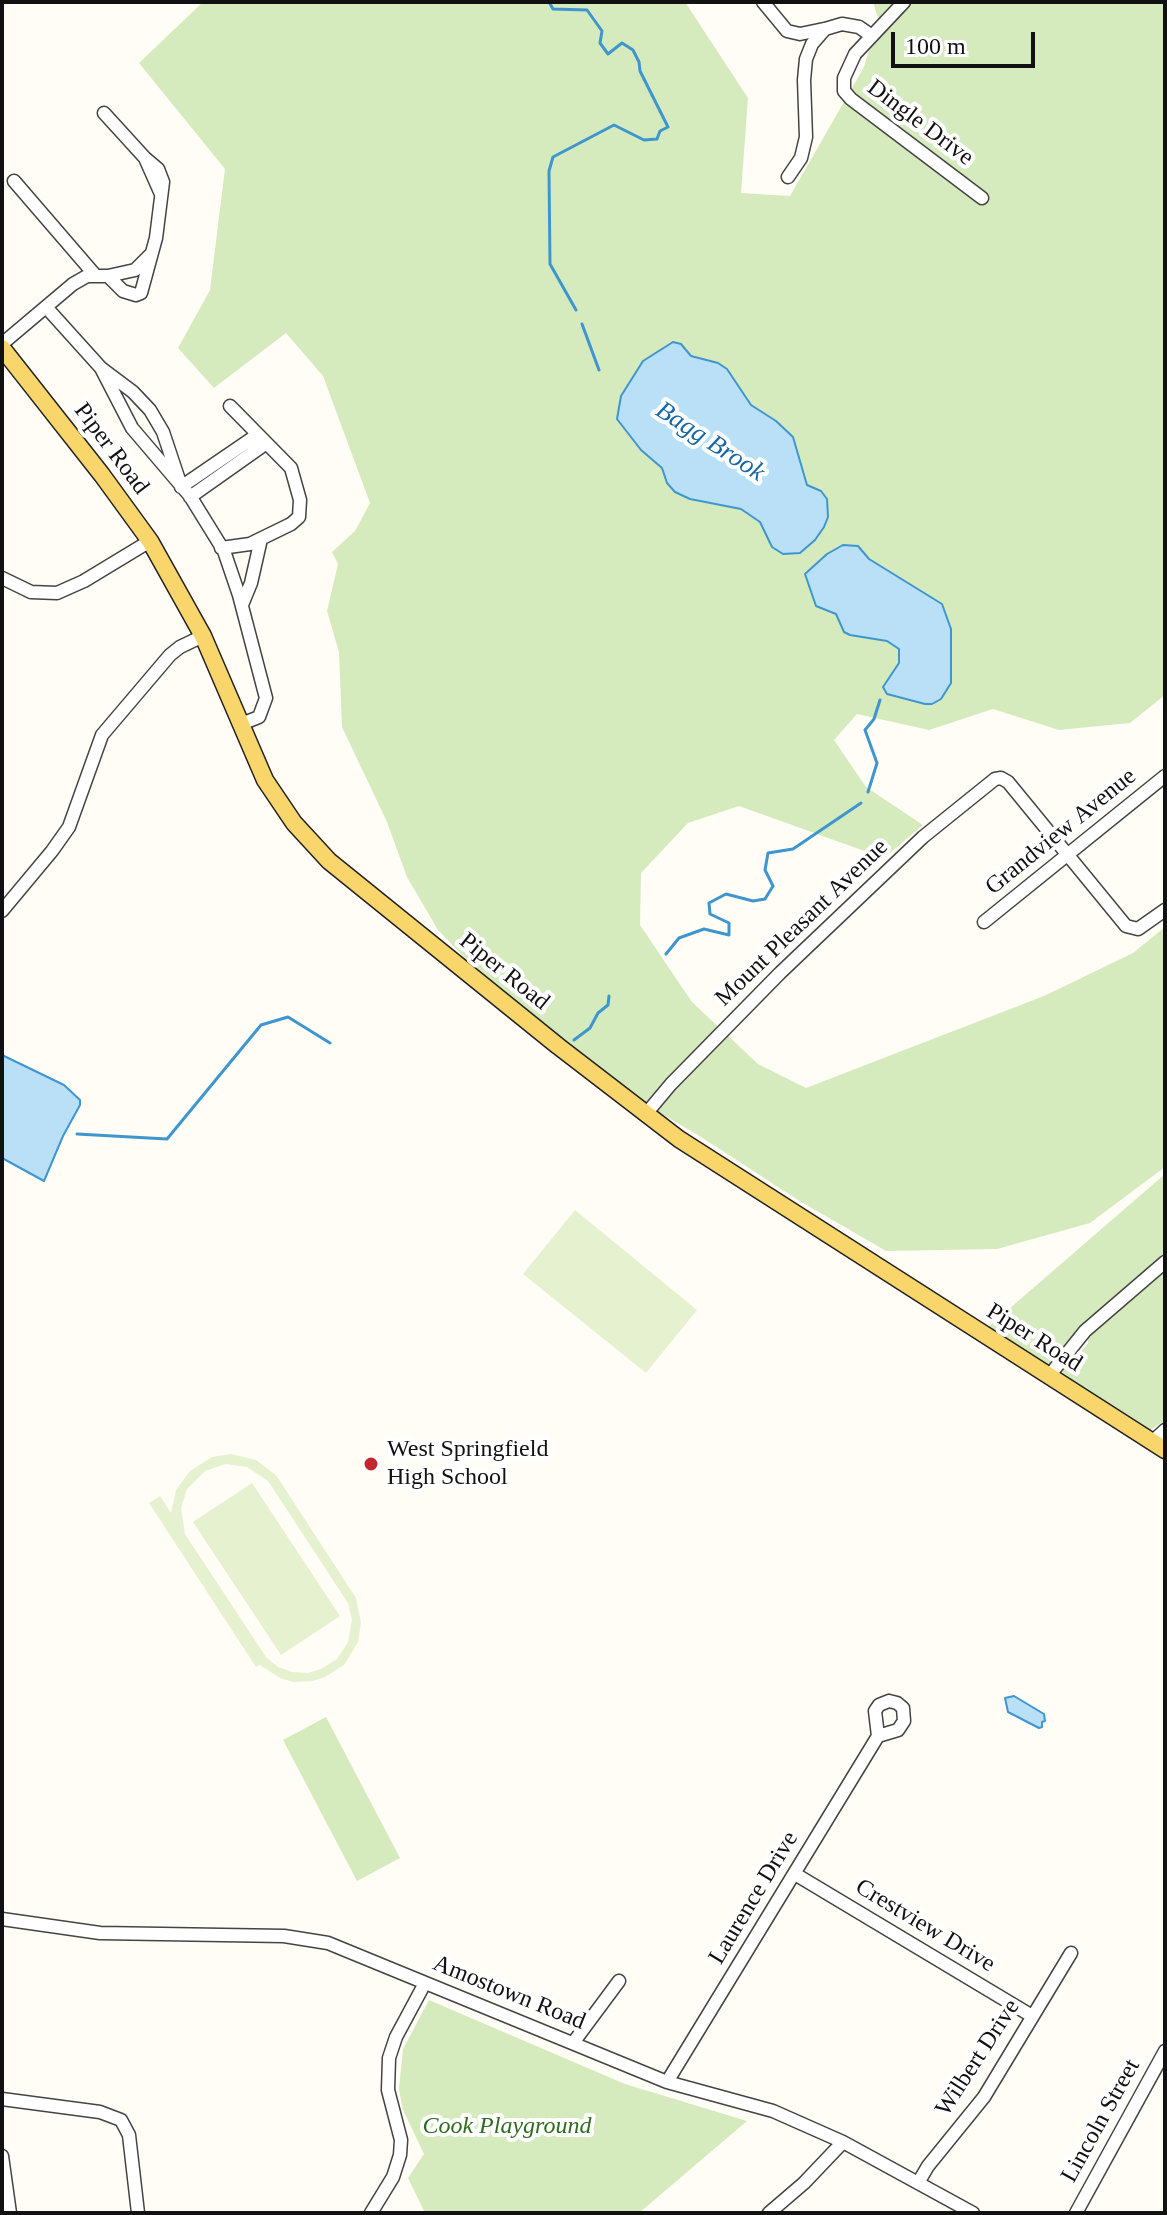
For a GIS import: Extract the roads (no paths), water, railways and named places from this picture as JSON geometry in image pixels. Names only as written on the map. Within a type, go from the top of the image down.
[{"type":"main road","name":"Piper Road","points":[[2,346],[150,541],[203,636],[260,769],[277,800],[329,861],[645,1115],[1159,1446]]},
{"type":"street","points":[[763,2],[787,31],[800,34],[842,24],[859,27],[872,36]]},
{"type":"street","name":"Dingle Drive","points":[[904,2],[848,67],[844,91],[982,198]]},
{"type":"street","points":[[788,177],[801,158],[806,137],[806,59],[812,44],[824,29]]},
{"type":"street","points":[[14,181],[101,275],[123,291],[139,295],[154,249],[161,173],[104,113]]},
{"type":"street","points":[[2,346],[80,278],[135,270],[146,262],[154,249]]},
{"type":"street","points":[[46,307],[101,368],[133,392],[150,410],[163,432],[181,487]]},
{"type":"street","points":[[101,368],[132,428],[190,497],[221,548],[242,605],[266,698],[259,717],[241,724]]},
{"type":"street","points":[[221,548],[250,544],[299,517],[300,500],[291,468],[230,406]]},
{"type":"street","points":[[181,487],[261,439]]},
{"type":"street","points":[[190,497],[261,439]]},
{"type":"street","points":[[242,605],[251,583],[261,539]]},
{"type":"street","points":[[2,578],[31,592],[57,593],[84,581],[150,541]]},
{"type":"street","points":[[2,911],[69,827],[102,735],[170,655],[203,636]]},
{"type":"street","name":"Grandview Avenue","points":[[984,922],[1165,776]]},
{"type":"street","name":"Mount Pleasant Avenue","points":[[645,1115],[743,1010],[912,847],[989,782],[1001,778],[1011,785],[1069,856]]},
{"type":"street","points":[[1069,856],[1126,926],[1138,929],[1165,910]]},
{"type":"street","points":[[1049,1376],[1085,1331],[1165,1262]]},
{"type":"street","points":[[1159,1446],[1165,1430]]},
{"type":"street","name":"Laurence Drive","points":[[667,2082],[878,1736]]},
{"type":"street","name":"Crestview Drive","points":[[795,1874],[1032,2016]]},
{"type":"street","name":"Amostown Road","points":[[2,1919],[100,1933],[310,1938],[349,1950],[667,2082],[773,2111],[843,2142],[973,2213]]},
{"type":"street","name":"Wilbert Drive","points":[[918,2183],[928,2166],[984,2097],[1071,1953]]},
{"type":"street","points":[[573,2043],[619,1981]]},
{"type":"street","points":[[371,2213],[393,2177],[400,2155],[401,2140],[388,2090],[389,2058],[401,2025],[425,1983]]},
{"type":"street","name":"Lincoln Street","points":[[1076,2213],[1165,2051]]},
{"type":"street","points":[[2,2099],[100,2112],[121,2120],[129,2135],[138,2213]]},
{"type":"street","points":[[769,2213],[804,2183],[843,2142]]},
{"type":"street","points":[[2,2156],[10,2213]]},
{"type":"water","points":[[673,342],[681,344],[691,356],[718,363],[727,369],[751,405],[776,421],[793,437],[807,485],[821,491],[827,499],[828,517],[824,527],[800,553],[783,554],[772,547],[760,522],[741,509],[690,499],[675,492],[667,483],[662,468],[641,450],[617,419],[621,396],[643,361]]},
{"type":"water","points":[[843,545],[858,546],[869,559],[942,604],[951,629],[951,683],[941,699],[925,704],[887,694],[883,687],[899,663],[899,649],[887,641],[844,632],[836,614],[816,606],[805,574],[827,554]]},
{"type":"water","points":[[2,1055],[64,1085],[80,1100],[44,1181],[2,1158]]},
{"type":"water","points":[[1014,1696],[1044,1714],[1042,1727],[1008,1712],[1005,1698]]},
{"type":"waterway","name":"Bagg Brook","points":[[549,2],[553,9],[587,10],[602,31],[600,43],[608,54],[622,43],[633,50],[668,127],[660,131],[657,139],[644,140],[614,125],[553,157],[549,171],[550,264],[576,310]]},
{"type":"waterway","name":"Bagg Brook","points":[[582,324],[599,370]]},
{"type":"waterway","name":"Bagg Brook","points":[[868,792],[877,763],[865,730],[874,719],[880,700]]},
{"type":"waterway","name":"Bagg Brook","points":[[666,954],[679,938],[704,929],[729,935],[729,923],[710,914],[709,903],[726,894],[753,901],[765,899],[773,886],[765,870],[768,853],[793,849],[861,803]]},
{"type":"waterway","name":"Bagg Brook","points":[[574,1040],[590,1028],[598,1013],[608,1005],[609,996]]},
{"type":"waterway","name":"Bagg Brook","points":[[77,1134],[167,1139],[261,1025],[288,1017],[330,1043]]},
{"type":"place","name":"West Springfield High School","points":[[371,1464]]},
{"type":"park label","name":"Cook Playground","points":[[507,2127]]}]
